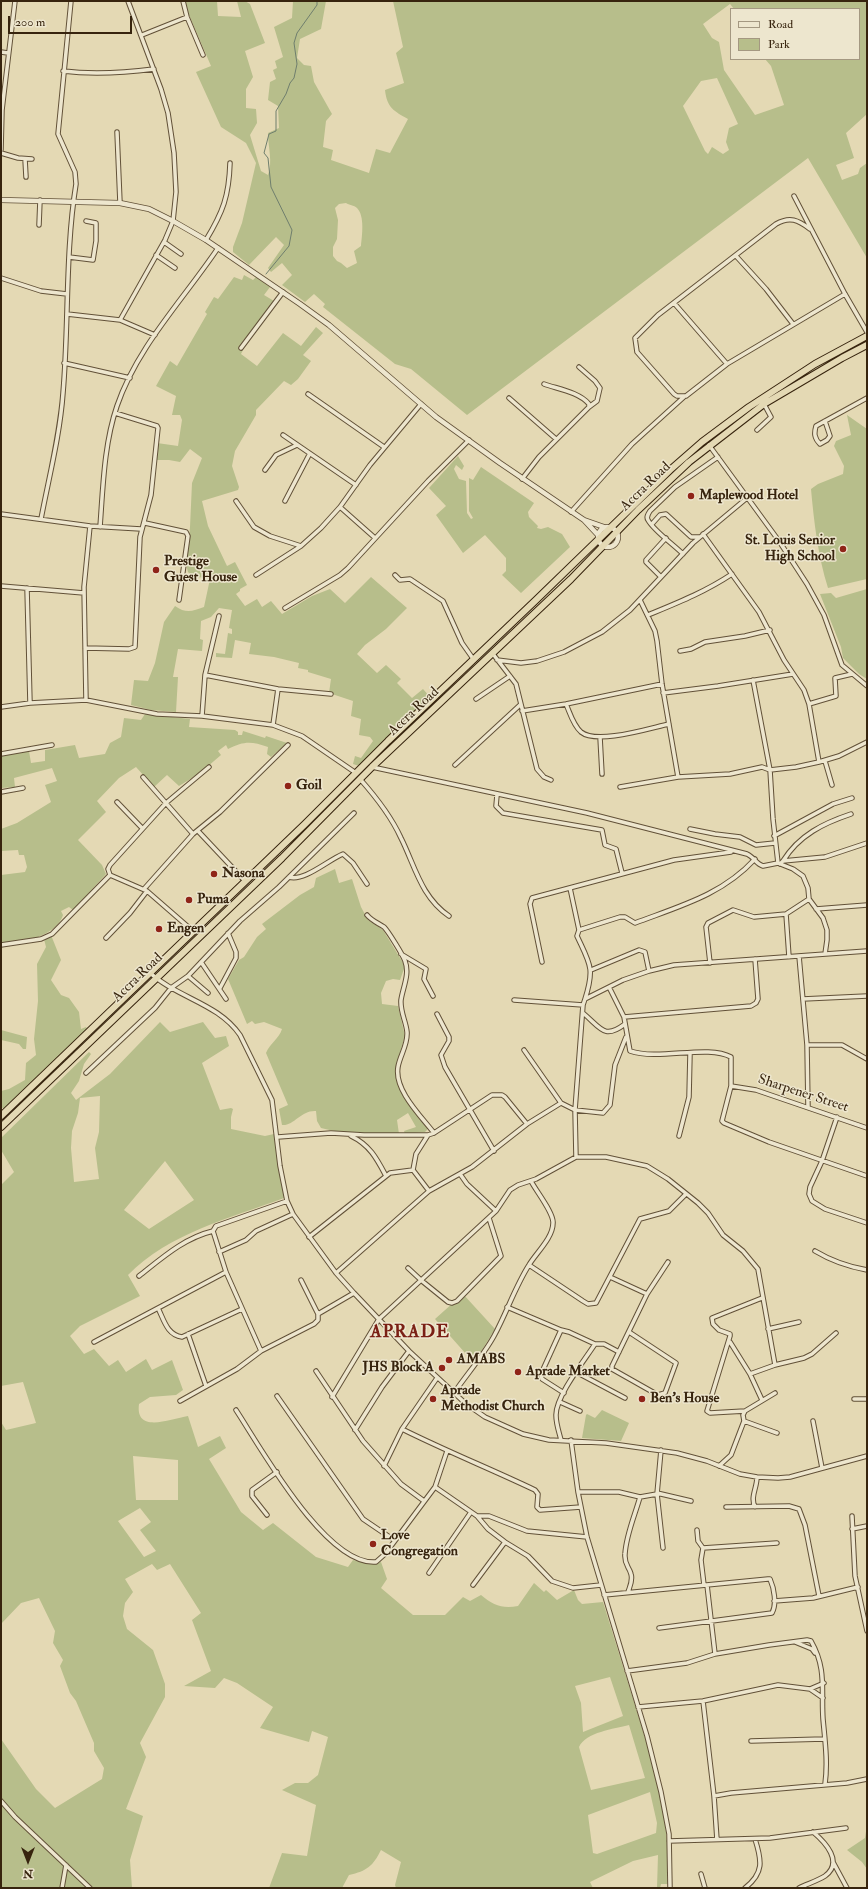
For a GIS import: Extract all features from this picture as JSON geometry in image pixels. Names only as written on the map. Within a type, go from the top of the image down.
[{"type":"highway","name":"Accra Road","points":[[1,1116],[536,600],[598,537],[612,527],[670,470],[724,425],[776,388],[815,364],[867,336]]},
{"type":"highway","name":"Accra Road","points":[[1,1127],[304,837],[372,767],[541,608],[663,487],[709,446],[764,404],[836,361],[867,345]]},
{"type":"highway","points":[[536,600],[541,608]]},
{"type":"street","points":[[1,150],[2,110],[15,1]]},
{"type":"street","points":[[41,519],[60,421],[64,363],[66,294],[76,175],[58,134],[71,1]]},
{"type":"street","points":[[120,320],[164,242],[173,221],[176,203],[176,171],[172,134],[154,69],[128,1]]},
{"type":"street","points":[[184,1],[187,17],[202,55]]},
{"type":"street","points":[[142,35],[187,17]]},
{"type":"street","points":[[1,52],[8,53]]},
{"type":"street","points":[[63,71],[87,74],[107,74],[154,69]]},
{"type":"street","points":[[117,132],[120,203]]},
{"type":"street","points":[[1,154],[32,159]]},
{"type":"street","points":[[25,159],[26,177]]},
{"type":"street","points":[[206,240],[224,208],[229,186],[230,163]]},
{"type":"street","points":[[794,196],[845,294],[867,332]]},
{"type":"street","points":[[1,200],[120,203],[148,209],[173,221],[206,240],[329,325],[421,404],[522,479],[584,520],[604,527],[612,527],[618,532]]},
{"type":"street","points":[[39,225],[40,200]]},
{"type":"street","points":[[686,396],[677,396],[664,383],[637,352],[634,343],[635,338],[644,328],[674,303],[782,220],[795,219],[810,228]]},
{"type":"street","points":[[69,257],[93,260],[96,241],[96,223],[86,221]]},
{"type":"street","points":[[164,242],[181,254]]},
{"type":"street","points":[[100,527],[106,460],[115,413],[130,378],[154,335],[218,248]]},
{"type":"street","points":[[156,256],[175,268]]},
{"type":"street","points":[[736,256],[766,289],[793,324]]},
{"type":"street","points":[[1,278],[41,291],[66,294]]},
{"type":"street","points":[[241,348],[282,292]]},
{"type":"street","points":[[571,512],[632,444],[686,396],[726,364],[845,294]]},
{"type":"street","points":[[674,303],[726,364]]},
{"type":"street","points":[[66,314],[120,320],[154,335]]},
{"type":"street","points":[[64,363],[130,378]]},
{"type":"street","points":[[522,479],[556,439],[588,407],[597,401],[600,388],[595,381],[579,367]]},
{"type":"street","points":[[544,384],[576,395],[589,404],[588,407]]},
{"type":"street","points":[[308,394],[384,447]]},
{"type":"street","points":[[509,398],[556,439]]},
{"type":"street","points":[[824,421],[830,436],[828,440],[820,444],[816,440],[814,434],[816,426],[824,421],[866,399]]},
{"type":"street","points":[[256,576],[301,546],[340,507],[384,447],[421,404]]},
{"type":"street","points":[[757,430],[771,417],[764,404]]},
{"type":"street","points":[[84,648],[129,649],[135,647],[137,582],[141,529],[151,495],[158,428],[157,426],[115,413]]},
{"type":"street","points":[[284,435],[310,455],[356,486]]},
{"type":"street","points":[[286,608],[340,575],[469,440]]},
{"type":"street","points":[[265,470],[276,455],[297,445]]},
{"type":"street","points":[[709,446],[779,541],[807,584],[824,615],[842,665],[867,686]]},
{"type":"street","points":[[284,500],[310,455]]},
{"type":"street","points":[[683,554],[647,518],[650,511],[675,487],[718,457]]},
{"type":"street","points":[[497,660],[529,662],[551,658],[602,632],[619,620],[640,600],[703,534],[747,498]]},
{"type":"street","points":[[236,500],[254,527],[270,536],[301,546]]},
{"type":"street","points":[[340,507],[375,538]]},
{"type":"street","points":[[1,514],[90,526],[141,529]]},
{"type":"street","points":[[652,524],[660,515],[666,514],[691,537],[700,537]]},
{"type":"street","points":[[584,520],[604,546]]},
{"type":"street","points":[[144,523],[186,532],[188,536],[180,600]]},
{"type":"street","points":[[86,700],[84,593],[90,526]]},
{"type":"street","points":[[598,537],[604,527]]},
{"type":"street","points":[[703,534],[759,612],[770,630],[784,660],[804,690],[809,704],[819,762]]},
{"type":"street","points":[[661,577],[646,562],[646,560],[666,538]]},
{"type":"street","points":[[648,615],[702,592],[732,574]]},
{"type":"street","points":[[395,575],[400,580],[410,579],[443,601],[462,643],[474,660]]},
{"type":"street","points":[[1,586],[84,593]]},
{"type":"street","points":[[27,588],[30,703]]},
{"type":"street","points":[[640,600],[648,615],[657,641],[663,693],[678,777]]},
{"type":"street","points":[[202,716],[204,675],[219,616]]},
{"type":"street","points":[[680,651],[691,649],[704,642],[745,636],[770,630]]},
{"type":"street","points":[[493,654],[516,684],[537,769],[544,777],[551,780]]},
{"type":"street","points":[[663,693],[793,674]]},
{"type":"street","points":[[809,704],[836,696],[835,678],[852,674]]},
{"type":"street","points":[[204,675],[278,689],[330,694]]},
{"type":"street","points":[[476,699],[510,676]]},
{"type":"street","points":[[752,680],[770,770],[774,836],[780,863]]},
{"type":"street","points":[[522,711],[566,704],[662,684]]},
{"type":"street","points":[[273,725],[278,689]]},
{"type":"street","points":[[1,707],[30,703],[86,700],[157,714],[202,716],[273,725],[302,736],[356,773]]},
{"type":"street","points":[[566,704],[574,724],[584,734],[600,737],[669,724]]},
{"type":"street","points":[[455,765],[520,705]]},
{"type":"street","points":[[600,737],[602,774]]},
{"type":"street","points":[[620,787],[678,777],[730,774],[762,767],[770,770],[819,762],[839,756],[867,742]]},
{"type":"street","points":[[1,754],[52,745]]},
{"type":"street","points":[[106,938],[130,913],[146,890],[193,834],[220,812],[288,745]]},
{"type":"street","points":[[825,760],[832,785]]},
{"type":"street","points":[[193,931],[146,890],[110,875],[108,869],[142,828],[166,803],[209,767]]},
{"type":"street","points":[[372,767],[496,795],[587,813],[734,852],[747,854],[755,859],[757,864],[763,866],[825,857],[867,843]]},
{"type":"street","points":[[143,777],[193,834]]},
{"type":"street","points":[[360,779],[385,810],[401,836],[422,886],[434,903],[449,916]]},
{"type":"street","points":[[1,792],[23,788]]},
{"type":"street","points":[[496,795],[496,806],[504,813],[602,830],[605,846],[616,849],[622,873]]},
{"type":"street","points":[[774,836],[833,804],[852,798]]},
{"type":"street","points":[[117,802],[142,828]]},
{"type":"street","points":[[86,1073],[155,1008],[171,988],[188,976],[228,933],[289,877],[354,813]]},
{"type":"street","points":[[780,863],[795,844],[806,834],[824,824],[851,814]]},
{"type":"street","points":[[690,829],[740,837],[756,845],[775,843]]},
{"type":"street","points":[[198,831],[245,881]]},
{"type":"street","points":[[542,962],[530,900],[622,873],[674,860],[734,852]]},
{"type":"street","points":[[289,877],[294,878],[303,876],[343,854],[350,859],[367,884]]},
{"type":"street","points":[[579,930],[620,917],[625,917],[635,923],[670,911],[722,888],[745,870],[755,859]]},
{"type":"street","points":[[780,863],[803,876],[808,888],[809,898],[823,918],[827,930],[825,954]]},
{"type":"street","points":[[1,945],[41,938],[52,934],[110,875]]},
{"type":"street","points":[[570,888],[579,930],[577,936],[590,962],[591,970],[583,1005],[584,1013],[575,1110],[576,1157]]},
{"type":"street","points":[[710,963],[706,927],[708,923],[733,910],[754,917],[786,914],[809,898]]},
{"type":"street","points":[[816,909],[867,904]]},
{"type":"street","points":[[367,914],[371,920],[383,927],[388,932],[401,954],[406,967],[401,1007],[407,1032],[405,1046],[398,1065],[398,1076],[410,1102],[434,1133]]},
{"type":"street","points":[[786,914],[789,957]]},
{"type":"street","points":[[220,988],[236,958],[236,952],[228,933]]},
{"type":"street","points":[[591,970],[639,950],[645,952],[649,971]]},
{"type":"street","points":[[585,999],[623,980],[649,971],[674,965],[867,951]]},
{"type":"street","points":[[401,954],[426,969],[424,979],[433,996]]},
{"type":"street","points":[[799,956],[807,1045],[808,1107]]},
{"type":"street","points":[[624,1017],[751,1006],[756,1004],[758,999],[755,959]]},
{"type":"street","points":[[201,962],[226,999]]},
{"type":"street","points":[[149,972],[171,988],[208,1006],[234,1026],[240,1035],[272,1100],[278,1137],[280,1166],[287,1201],[293,1214],[336,1273],[354,1293],[437,1378],[465,1403],[485,1417],[523,1434],[549,1440],[571,1440],[661,1450],[692,1456],[740,1474],[757,1477],[778,1478],[801,1474],[867,1456]]},
{"type":"street","points":[[188,976],[208,993]]},
{"type":"street","points":[[608,988],[624,1017],[628,1048],[632,1052],[666,1055],[720,1052],[731,1057],[731,1086],[722,1121],[724,1123],[741,1132],[867,1176]]},
{"type":"street","points":[[803,999],[867,996]]},
{"type":"street","points":[[514,1000],[583,1005]]},
{"type":"street","points":[[584,1013],[604,1031],[609,1033],[626,1024]]},
{"type":"street","points":[[437,1014],[449,1037],[449,1041],[441,1055],[442,1060],[494,1151]]},
{"type":"street","points":[[524,1050],[560,1103],[575,1110],[603,1113],[608,1108],[611,1098],[615,1065],[626,1037]]},
{"type":"street","points":[[807,1045],[842,1045],[867,1059]]},
{"type":"street","points":[[678,1136],[689,1097],[690,1054]]},
{"type":"street","name":"Sharpener Street","points":[[731,1086],[756,1090],[867,1128]]},
{"type":"street","points":[[278,1137],[331,1133],[428,1135],[434,1133],[492,1095],[502,1095],[527,1124]]},
{"type":"street","points":[[336,1273],[429,1191],[460,1174],[494,1151],[527,1124],[560,1103]]},
{"type":"street","points":[[837,1117],[822,1161],[810,1187],[809,1194],[812,1201],[825,1210],[867,1223]]},
{"type":"street","points":[[349,1134],[368,1147],[386,1176]]},
{"type":"street","points":[[428,1135],[416,1154],[413,1170],[429,1191]]},
{"type":"street","points":[[332,1397],[379,1319],[496,1212],[510,1190],[518,1185],[531,1181],[576,1157],[606,1157],[646,1166],[668,1179],[708,1213],[723,1234],[735,1242],[755,1266],[759,1274],[762,1298],[775,1365]]},
{"type":"street","points":[[309,1237],[386,1176],[397,1171],[413,1170]]},
{"type":"street","points":[[460,1174],[467,1184],[496,1212]]},
{"type":"street","points":[[454,1393],[493,1337],[512,1296],[529,1265],[551,1232],[553,1226],[552,1216],[531,1181]]},
{"type":"street","points":[[529,1265],[588,1304],[596,1303],[640,1219],[669,1211],[686,1194]]},
{"type":"street","points":[[261,1351],[226,1272],[214,1231],[216,1226],[287,1201]]},
{"type":"street","points":[[219,1252],[246,1240],[256,1231],[293,1214]]},
{"type":"street","points":[[408,1268],[448,1302],[455,1302],[462,1297],[501,1256],[489,1218]]},
{"type":"street","points":[[139,1276],[180,1245],[197,1236],[214,1231]]},
{"type":"street","points":[[815,1251],[827,1258],[843,1262],[855,1268],[867,1270]]},
{"type":"street","points":[[629,1332],[676,1363],[665,1393],[658,1395],[612,1369],[612,1365],[647,1294],[668,1262]]},
{"type":"street","points":[[94,1342],[226,1272]]},
{"type":"street","points":[[610,1277],[647,1294]]},
{"type":"street","points":[[180,1401],[243,1365],[261,1351],[314,1324],[318,1320],[318,1314],[302,1280]]},
{"type":"street","points":[[318,1314],[354,1293]]},
{"type":"street","points":[[762,1298],[712,1318],[713,1324],[719,1330],[730,1334],[730,1342],[713,1388],[707,1411],[710,1413],[745,1411],[775,1393]]},
{"type":"street","points":[[508,1307],[595,1344],[604,1344],[619,1352]]},
{"type":"street","points":[[158,1308],[172,1333],[182,1337],[242,1309]]},
{"type":"street","points":[[768,1329],[798,1322]]},
{"type":"street","points":[[561,1330],[541,1374],[542,1379],[564,1393]]},
{"type":"street","points":[[750,1374],[775,1365],[804,1358],[812,1354],[836,1333]]},
{"type":"street","points":[[188,1334],[206,1386]]},
{"type":"street","points":[[730,1342],[750,1374],[762,1400]]},
{"type":"street","points":[[561,1440],[556,1414],[560,1402],[576,1372],[595,1344]]},
{"type":"street","points":[[355,1430],[382,1387],[409,1351]]},
{"type":"street","points":[[316,1371],[355,1430],[384,1466],[401,1484],[424,1502]]},
{"type":"street","points":[[576,1372],[625,1398]]},
{"type":"street","points":[[384,1466],[402,1429],[437,1378]]},
{"type":"street","points":[[277,1396],[363,1519],[394,1540]]},
{"type":"street","points":[[854,1399],[867,1399]]},
{"type":"street","points":[[560,1402],[580,1411]]},
{"type":"street","points":[[236,1410],[277,1472],[315,1525],[330,1540],[359,1560],[370,1562],[380,1560],[435,1486],[447,1451]]},
{"type":"street","points":[[719,1466],[731,1455],[744,1421],[743,1415],[745,1411]]},
{"type":"street","points":[[744,1421],[776,1433]]},
{"type":"street","points":[[813,1421],[822,1468]]},
{"type":"street","points":[[402,1429],[447,1451],[500,1473],[535,1490],[538,1494],[537,1507],[540,1510],[581,1507]]},
{"type":"street","points":[[571,1440],[578,1492],[587,1537],[647,1736],[661,1792],[669,1841],[670,1888]]},
{"type":"street","points":[[661,1450],[657,1494],[662,1548]]},
{"type":"street","points":[[267,1515],[252,1496],[252,1490],[277,1472]]},
{"type":"street","points":[[755,1508],[753,1504],[753,1494],[757,1486],[757,1477]]},
{"type":"street","points":[[435,1486],[477,1516],[488,1529],[505,1542],[528,1556],[552,1581],[574,1588],[601,1585]]},
{"type":"street","points":[[578,1492],[613,1492],[640,1497],[657,1494],[691,1501]]},
{"type":"street","points":[[628,1592],[632,1578],[626,1565],[625,1549],[640,1497]]},
{"type":"street","points":[[726,1507],[755,1508],[789,1506],[799,1509],[805,1525],[819,1596]]},
{"type":"street","points":[[429,1573],[471,1512]]},
{"type":"street","points":[[477,1516],[489,1516],[527,1531],[587,1537]]},
{"type":"street","points":[[852,1516],[855,1576],[867,1631]]},
{"type":"street","points":[[852,1529],[867,1526]]},
{"type":"street","points":[[697,1530],[698,1541],[703,1548]]},
{"type":"street","points":[[473,1585],[505,1542]]},
{"type":"street","points":[[703,1548],[777,1544]]},
{"type":"street","points":[[703,1548],[701,1553],[712,1621],[715,1654]]},
{"type":"street","points":[[604,1595],[770,1579],[774,1601],[772,1613],[659,1628]]},
{"type":"street","points":[[774,1601],[799,1600],[858,1587]]},
{"type":"street","points":[[627,1671],[687,1663],[715,1654],[794,1642],[811,1641],[818,1655],[824,1682],[824,1739],[828,1766],[825,1784]]},
{"type":"street","points":[[794,1642],[812,1649],[818,1655]]},
{"type":"street","points":[[810,1689],[824,1682]]},
{"type":"street","points":[[638,1707],[703,1701],[778,1685],[810,1689],[823,1698]]},
{"type":"street","points":[[703,1701],[714,1796],[717,1840]]},
{"type":"street","points":[[751,1741],[824,1739]]},
{"type":"street","points":[[714,1796],[847,1783],[867,1779]]},
{"type":"street","points":[[1,1801],[15,1817],[90,1888]]},
{"type":"street","points":[[669,1841],[756,1839],[846,1828]]},
{"type":"street","points":[[813,1832],[830,1850],[833,1862],[847,1888]]},
{"type":"street","points":[[745,1888],[753,1882],[759,1871],[759,1850],[756,1839]]},
{"type":"street","points":[[799,1888],[825,1875],[831,1868],[833,1862]]},
{"type":"street","points":[[62,1888],[66,1865]]},
{"type":"street","points":[[701,1874],[705,1888]]},
{"type":"green space","points":[[183,1],[217,1],[218,16],[241,17],[237,1],[245,1],[250,4],[265,43],[245,51],[253,77],[246,89],[246,108],[256,109],[257,123],[250,135],[261,171],[268,175],[270,160],[268,133],[279,128],[278,106],[268,100],[270,82],[276,79],[273,70],[277,68],[275,61],[283,57],[274,27],[292,18],[293,1],[326,1],[321,29],[300,39],[297,58],[304,65],[311,66],[314,82],[332,114],[326,121],[323,147],[333,150],[331,160],[369,173],[376,149],[390,153],[408,119],[399,114],[389,105],[385,90],[404,83],[396,53],[403,47],[393,1],[867,1],[867,114],[846,133],[854,158],[836,165],[842,180],[858,174],[860,168],[867,163],[867,258],[808,158],[467,415],[411,369],[395,364],[323,307],[325,304],[314,294],[305,302],[282,285],[292,275],[282,263],[271,272],[268,268],[284,245],[276,237],[249,265],[233,252],[233,247],[242,223],[256,163],[246,143],[221,127],[196,72],[211,66]],"holes":[[[717,78],[738,124],[729,128],[726,142],[729,150],[723,154],[712,147],[708,154],[705,151],[683,106],[701,81]],[[346,203],[357,208],[360,212],[362,221],[361,246],[354,251],[357,263],[347,268],[333,256],[333,247],[337,239],[338,220],[335,208],[339,204]]]},
{"type":"green space","points":[[244,275],[253,280],[256,277],[270,287],[264,295],[274,301],[240,347],[243,350],[241,354],[257,366],[283,333],[301,346],[316,327],[323,333],[303,355],[311,361],[298,379],[291,385],[284,381],[256,410],[256,415],[235,451],[232,466],[239,487],[238,490],[202,501],[208,526],[227,566],[235,562],[247,585],[240,589],[240,591],[236,594],[245,606],[257,599],[262,607],[271,601],[282,614],[312,596],[330,589],[345,603],[371,577],[407,608],[386,629],[365,645],[357,654],[377,673],[386,665],[401,679],[397,683],[412,698],[423,689],[431,698],[359,766],[353,764],[355,756],[361,758],[373,741],[370,737],[359,735],[361,719],[351,716],[353,701],[329,693],[331,679],[308,672],[308,670],[298,668],[299,663],[274,657],[249,654],[251,643],[235,640],[232,658],[216,657],[216,653],[225,654],[228,633],[232,634],[232,629],[229,628],[232,610],[219,608],[211,617],[201,621],[200,639],[203,640],[202,651],[178,649],[173,677],[178,677],[176,712],[151,710],[131,705],[134,680],[148,681],[155,663],[164,622],[175,606],[186,611],[193,611],[204,607],[210,579],[192,576],[188,572],[186,564],[190,527],[192,483],[202,458],[190,449],[180,462],[157,460],[157,443],[178,446],[182,420],[180,415],[172,415],[176,396],[156,386],[170,361],[177,366],[207,314],[205,312],[214,297],[218,299],[234,277],[242,280]]},
{"type":"green space","points":[[847,415],[867,429],[867,579],[828,588],[817,539],[811,489],[818,484],[843,474],[844,466],[834,446],[836,441],[851,435]]},
{"type":"green space","points":[[458,456],[464,466],[462,470],[456,465],[454,469],[459,479],[466,481],[467,513],[471,519],[473,518],[469,511],[469,478],[473,480],[481,467],[534,503],[528,512],[529,517],[538,526],[537,528],[541,529],[548,527],[562,534],[570,547],[521,593],[502,575],[506,571],[506,558],[485,535],[463,553],[436,515],[446,506],[429,488]]},
{"type":"green space","points":[[867,589],[867,679],[859,674],[843,658],[841,647],[820,594],[831,593],[836,598]]},
{"type":"green space","points":[[145,714],[190,719],[189,727],[235,730],[238,732],[238,735],[242,735],[243,731],[265,738],[266,736],[287,743],[271,757],[267,754],[268,747],[262,745],[243,743],[228,749],[226,745],[218,751],[221,755],[200,773],[179,786],[167,775],[154,787],[136,767],[119,778],[97,801],[106,812],[78,840],[102,865],[106,874],[73,910],[69,907],[61,911],[63,915],[59,922],[46,933],[27,940],[9,944],[1,944],[1,875],[25,872],[27,867],[24,855],[19,855],[18,850],[1,851],[1,829],[17,823],[51,802],[45,785],[57,781],[52,768],[14,778],[15,787],[1,788],[1,756],[29,751],[31,763],[45,761],[45,750],[75,745],[79,758],[105,754],[110,743],[121,737],[124,718],[141,720]]},
{"type":"green space","points":[[335,869],[339,883],[352,879],[361,907],[368,920],[383,930],[405,966],[400,980],[393,979],[386,981],[381,993],[382,1004],[398,1006],[405,1036],[396,1066],[398,1084],[410,1106],[427,1126],[427,1130],[425,1132],[405,1134],[404,1131],[416,1127],[408,1113],[397,1120],[399,1134],[350,1133],[321,1128],[317,1121],[316,1111],[306,1113],[286,1125],[282,1125],[279,1109],[288,1105],[266,1053],[279,1036],[282,1029],[264,1022],[255,1024],[252,1021],[247,1024],[228,979],[239,960],[244,957],[257,937],[266,929],[262,924],[300,895],[314,887],[316,878]]},
{"type":"green space","points":[[51,935],[61,960],[51,980],[61,995],[69,998],[79,1012],[81,1029],[86,1027],[88,1030],[6,1110],[1,1107],[1,1091],[9,1089],[25,1080],[26,1063],[36,1055],[34,1039],[38,1001],[37,964],[46,947],[44,939]]},
{"type":"green space","points":[[160,1022],[170,1032],[203,1022],[215,1038],[226,1036],[229,1046],[202,1063],[220,1110],[233,1109],[231,1129],[265,1136],[274,1134],[284,1198],[202,1228],[181,1237],[162,1248],[144,1260],[128,1275],[140,1296],[80,1326],[70,1336],[84,1354],[94,1349],[109,1366],[118,1360],[126,1372],[146,1359],[152,1370],[172,1360],[183,1390],[176,1395],[150,1397],[139,1404],[139,1413],[142,1419],[148,1422],[155,1422],[188,1416],[198,1447],[220,1436],[226,1448],[209,1459],[241,1512],[263,1530],[273,1523],[316,1557],[348,1567],[353,1560],[370,1564],[381,1562],[387,1579],[381,1588],[413,1615],[445,1615],[463,1597],[470,1601],[481,1595],[498,1605],[507,1607],[518,1606],[534,1583],[544,1592],[546,1590],[557,1600],[574,1590],[578,1600],[582,1604],[603,1602],[647,1744],[663,1808],[667,1841],[667,1884],[661,1884],[660,1888],[657,1888],[658,1855],[633,1861],[590,1882],[593,1888],[396,1888],[395,1885],[401,1862],[381,1850],[369,1867],[360,1872],[349,1875],[342,1888],[269,1888],[282,1853],[307,1856],[316,1805],[282,1790],[295,1783],[308,1783],[318,1775],[328,1737],[312,1731],[309,1742],[260,1728],[273,1707],[237,1683],[224,1678],[215,1688],[184,1686],[211,1671],[192,1620],[201,1613],[170,1564],[157,1570],[152,1564],[125,1579],[133,1592],[125,1603],[123,1616],[127,1629],[153,1650],[165,1684],[165,1697],[140,1743],[146,1757],[126,1809],[143,1816],[130,1860],[132,1888],[1,1888],[1,1739],[36,1789],[55,1808],[102,1779],[104,1768],[94,1751],[94,1743],[76,1701],[70,1693],[60,1666],[63,1660],[53,1643],[55,1631],[39,1598],[21,1603],[1,1624],[1,1422],[6,1430],[36,1423],[23,1382],[1,1386],[1,1185],[14,1172],[1,1150],[1,1138],[89,1052],[91,1054],[84,1064],[79,1081],[71,1093],[76,1100],[110,1074]],"holes":[[[100,1096],[99,1132],[95,1148],[99,1179],[74,1182],[71,1148],[72,1131],[78,1113],[80,1098]],[[165,1161],[194,1200],[149,1229],[124,1210]],[[133,1456],[178,1460],[178,1500],[136,1500]],[[140,1508],[151,1522],[140,1530],[156,1551],[144,1557],[118,1521]],[[610,1677],[623,1716],[583,1732],[581,1703],[575,1686]],[[629,1725],[645,1778],[591,1790],[579,1747],[588,1738],[601,1732]],[[650,1792],[657,1823],[656,1833],[597,1854],[593,1853],[588,1815]]]},
{"type":"green space","points":[[1,1030],[27,1037],[26,1049],[23,1049],[19,1044],[1,1040]]},
{"type":"green space","points":[[463,1294],[495,1329],[474,1363],[435,1319]]},
{"type":"green space","points":[[602,1410],[629,1423],[621,1441],[582,1438],[586,1415],[587,1414],[595,1418]]},
{"type":"green space","points":[[867,1825],[867,1869],[862,1862],[847,1850],[865,1838]]},
{"type":"waterway","points":[[266,274],[289,246],[292,230],[271,187],[268,158],[264,153],[269,134],[276,131],[276,111],[294,78],[297,64],[294,43],[297,33],[317,5],[317,1]]},
{"type":"place","name":"Maplewood Hotel","points":[[691,496]]},
{"type":"place","name":"St. Louis Senior High School","points":[[843,549]]},
{"type":"place","name":"Prestige Guest House","points":[[156,570]]},
{"type":"place","name":"Goil","points":[[288,786]]},
{"type":"place","name":"Nasona","points":[[214,874]]},
{"type":"place","name":"Puma","points":[[189,900]]},
{"type":"place","name":"Engen","points":[[159,929]]},
{"type":"place","name":"AMABS","points":[[449,1360]]},
{"type":"place","name":"JHS Block A","points":[[442,1368]]},
{"type":"place","name":"Aprade Market","points":[[518,1372]]},
{"type":"place","name":"Aprade Methodist Church","points":[[433,1399]]},
{"type":"place","name":"Ben's House","points":[[642,1399]]},
{"type":"place","name":"Love Congregation","points":[[373,1544]]},
{"type":"district","name":"APRADE","points":[[410,1333]]}]
